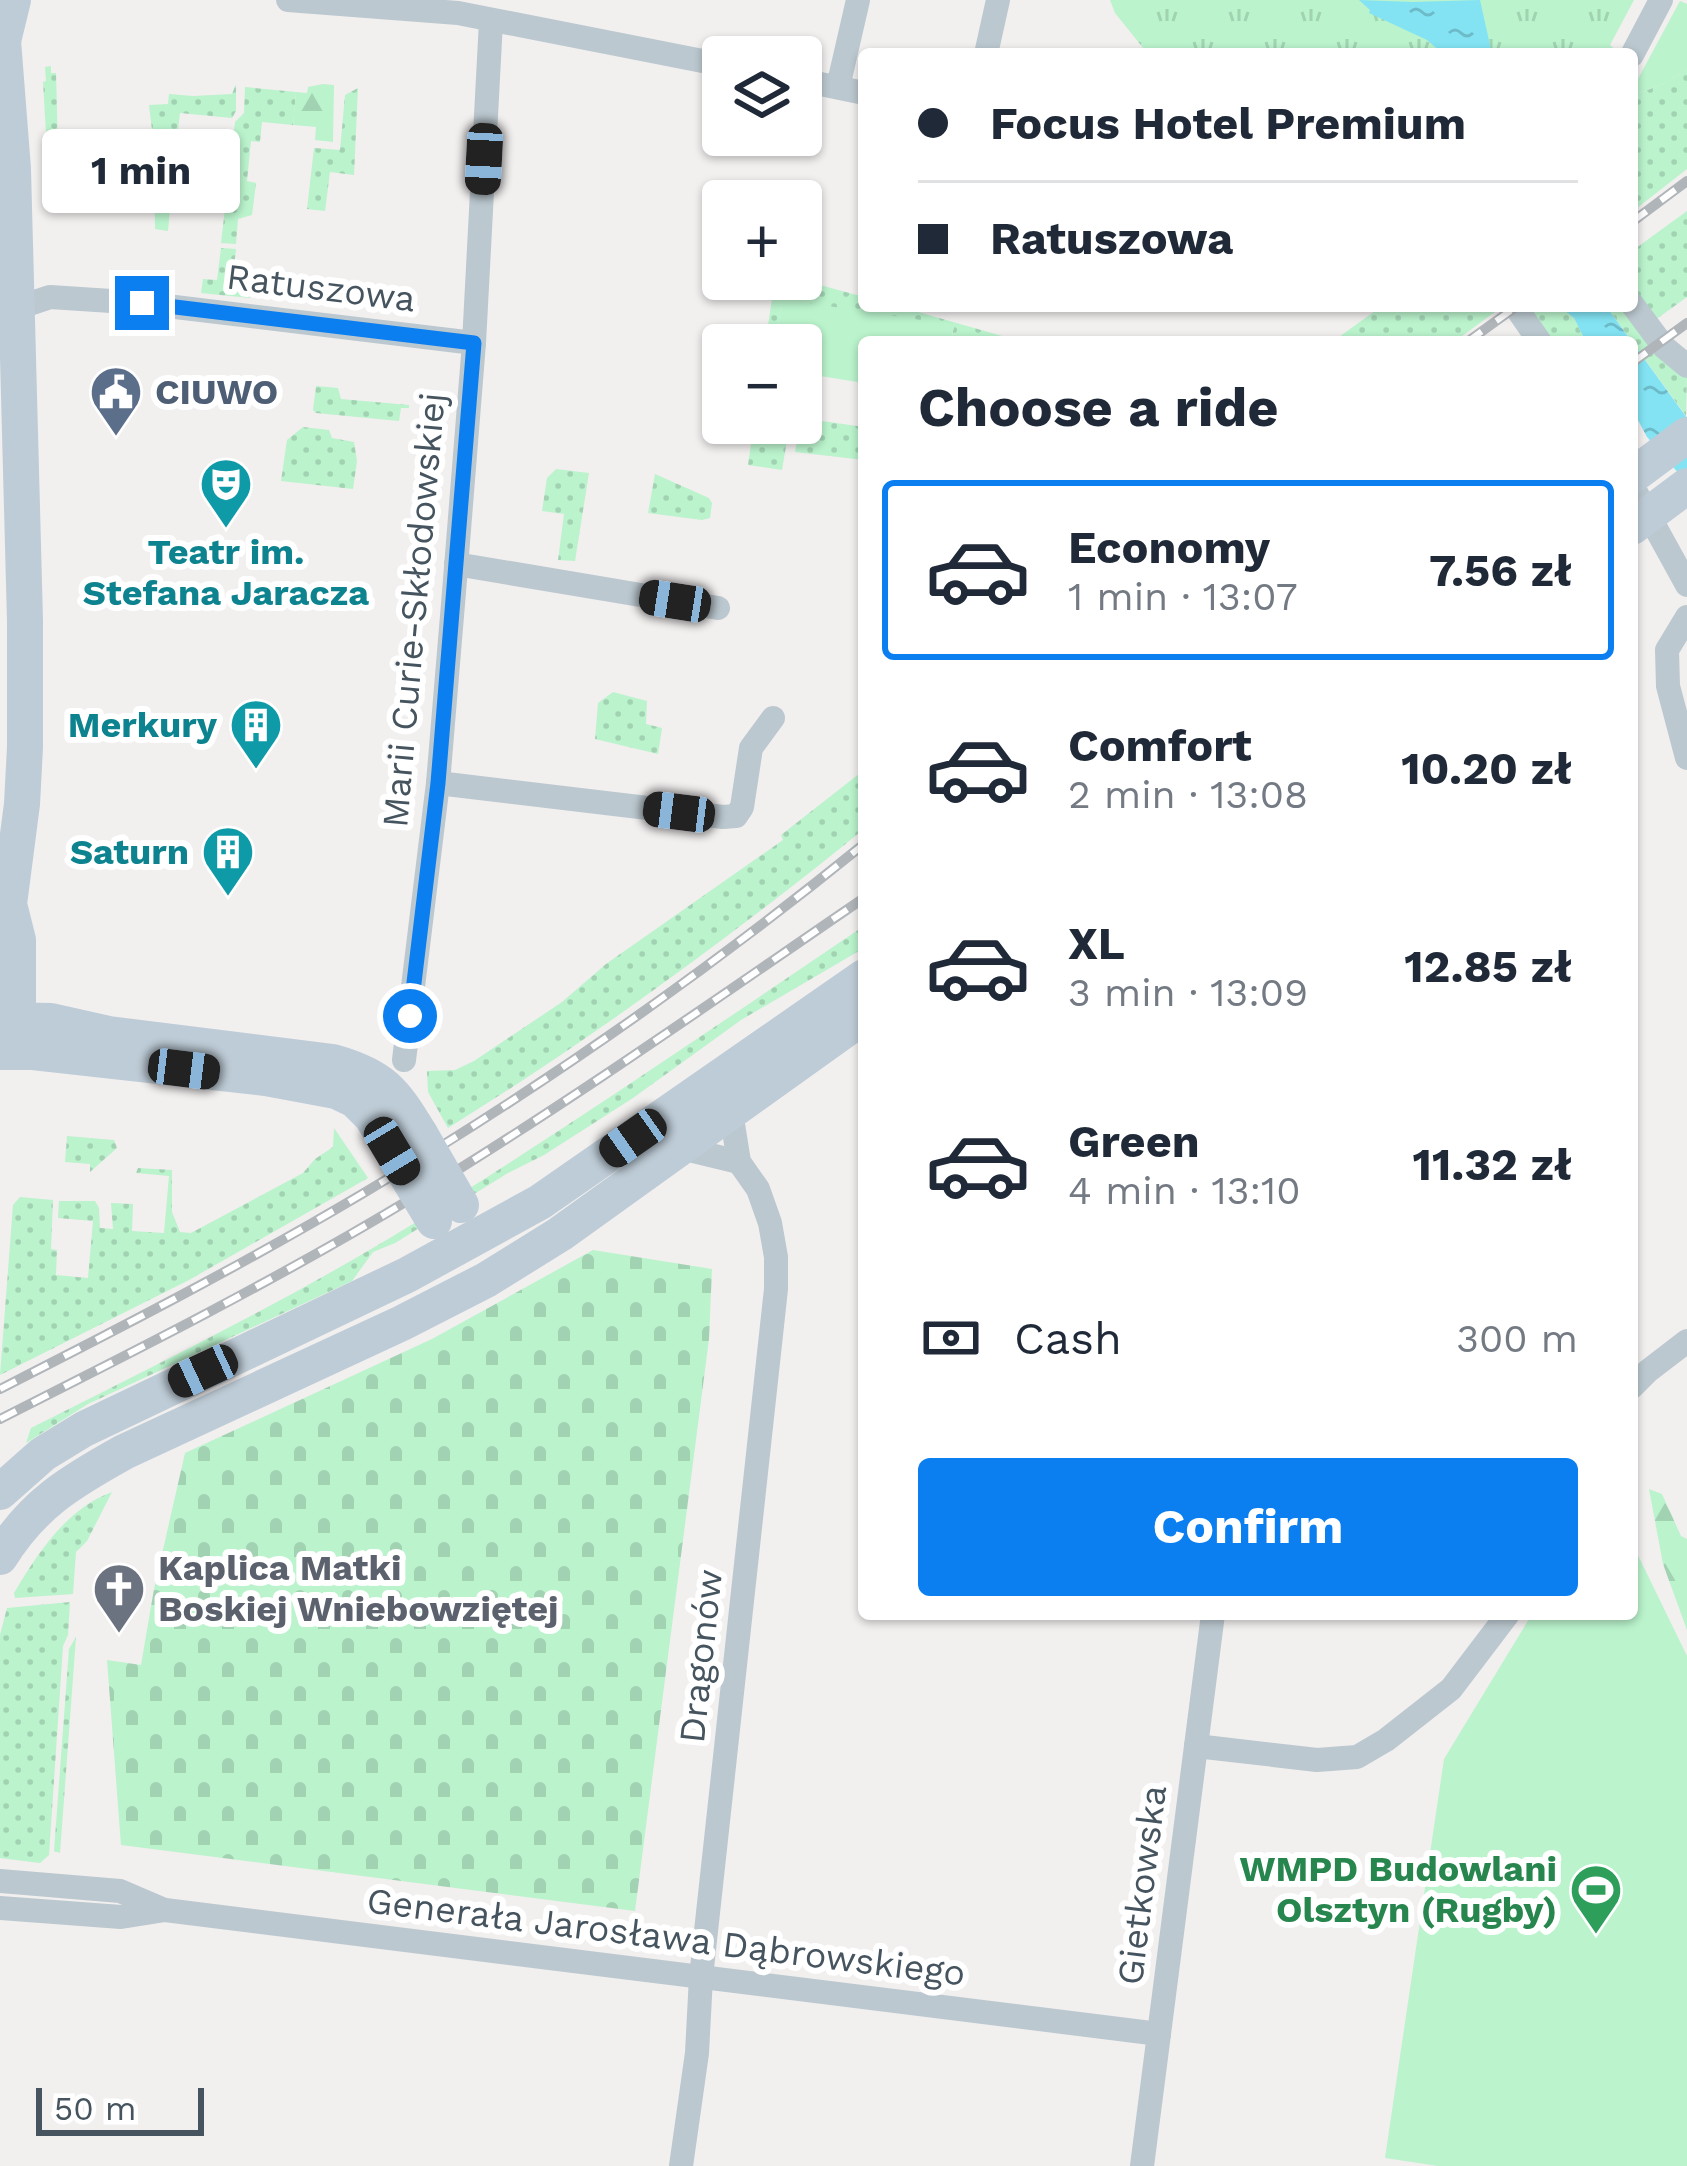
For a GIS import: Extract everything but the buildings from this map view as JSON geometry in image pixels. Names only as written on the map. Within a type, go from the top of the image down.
[{"type":"main road","points":[[4,1035],[18,940],[4,910],[22,804],[25,747],[26,621],[8,310],[13,169],[2,37],[13,0]]},
{"type":"main road","points":[[1638,475],[1687,435]]},
{"type":"main road","points":[[1638,523],[1687,486]]},
{"type":"main road","points":[[0,1492],[43,1454],[84,1429],[407,1275],[556,1192],[858,981]]},
{"type":"main road","points":[[0,1558],[49,1498],[84,1474],[486,1280],[560,1234],[858,1020]]},
{"type":"main road","points":[[4,1035],[50,1021],[109,1034],[333,1062],[365,1071],[385,1084],[447,1213],[486,1280]]},
{"type":"main road","points":[[4,1035],[33,1052],[305,1083],[336,1091],[355,1100],[372,1117],[405,1130]]},
{"type":"street","points":[[288,0],[458,6],[491,21],[702,61]]},
{"type":"street","points":[[838,87],[858,0]]},
{"type":"street","points":[[987,48],[998,0]]},
{"type":"street","points":[[1636,48],[1661,0]]},
{"type":"street","name":"Marii Curie-Skłodowskiej","points":[[405,1130],[404,1060],[438,783],[474,343],[491,21]]},
{"type":"street","points":[[822,84],[858,92]]},
{"type":"street","name":"Ratuszowa","points":[[8,310],[50,298],[142,303],[474,343]]},
{"type":"street","points":[[1638,312],[1664,347],[1687,366]]},
{"type":"street","points":[[1638,491],[1687,585]]},
{"type":"street","points":[[456,565],[718,608]]},
{"type":"street","points":[[1687,616],[1667,650],[1668,686],[1687,758]]},
{"type":"street","points":[[438,783],[736,816],[742,807],[752,748],[773,718]]},
{"type":"street","points":[[365,1071],[404,1060]]},
{"type":"street","name":"Dragonów","points":[[681,2166],[698,2054],[701,1977],[776,1289],[770,1223],[758,1189],[739,1162],[730,1112]]},
{"type":"street","points":[[681,1148],[739,1162]]},
{"type":"street","points":[[1638,1382],[1687,1341]]},
{"type":"street","name":"Gietkowska","points":[[1142,2166],[1212,1620]]},
{"type":"street","points":[[1196,1746],[1317,1760],[1358,1757],[1451,1689],[1503,1620]]},
{"type":"street","name":"Generała Jarosława Dąbrowskiego","points":[[0,1881],[120,1891],[165,1910],[1159,2034]]},
{"type":"street","name":"Generała Jarosława Dąbrowskiego","points":[[0,1908],[121,1917],[165,1910]]},
{"type":"green space","points":[[1110,0],[1634,0],[1610,45],[1613,48],[1143,48]]},
{"type":"green space","points":[[1680,1],[1687,4],[1687,70],[1638,94],[1638,79]]},
{"type":"green space","points":[[51,66],[51,73],[56,73],[58,149],[47,149],[43,82],[45,67]]},
{"type":"green space","points":[[1687,70],[1687,169],[1638,207],[1638,94]]},
{"type":"green space","points":[[236,84],[232,118],[180,113],[176,146],[154,147],[149,105],[168,104],[169,94],[232,94]]},
{"type":"green space","points":[[334,85],[333,142],[315,140],[316,127],[293,125],[296,92],[307,93],[308,87]]},
{"type":"green space","points":[[245,87],[296,92],[293,125],[262,122],[260,142],[251,141],[247,181],[256,183],[252,215],[238,219],[236,244],[221,243],[235,122],[244,113]]},
{"type":"green space","points":[[358,88],[354,175],[330,172],[325,211],[307,209],[314,148],[340,150],[345,95]]},
{"type":"green space","points":[[175,153],[168,231],[155,229],[154,154]]},
{"type":"green space","points":[[1687,211],[1687,297],[1655,320],[1638,296],[1638,247]]},
{"type":"green space","points":[[221,248],[236,249],[233,277],[248,280],[250,298],[201,293],[203,279],[217,280]]},
{"type":"green space","points":[[822,286],[858,295],[858,311],[782,300],[822,300]]},
{"type":"green space","points":[[772,300],[782,300],[778,324],[768,324]]},
{"type":"green space","points":[[782,300],[954,325],[952,336],[858,336],[858,382],[822,376],[822,324],[778,324]]},
{"type":"green space","points":[[861,312],[918,312],[1002,336],[952,336],[954,326]]},
{"type":"green space","points":[[1374,312],[1495,312],[1462,336],[1340,336]]},
{"type":"green space","points":[[1530,312],[1566,312],[1583,336],[1548,336]]},
{"type":"green space","points":[[1610,312],[1629,312],[1687,377],[1686,416],[1638,350],[1638,336],[1628,336]]},
{"type":"green space","points":[[316,386],[338,388],[341,399],[409,408],[401,408],[399,421],[316,413]]},
{"type":"green space","points":[[822,421],[858,426],[858,459],[795,452],[796,444],[822,444]]},
{"type":"green space","points":[[303,427],[329,430],[332,438],[354,442],[353,489],[281,481],[287,440]]},
{"type":"green space","points":[[751,444],[786,444],[782,470],[748,465]]},
{"type":"green space","points":[[556,469],[589,473],[575,561],[558,560],[564,514],[542,511],[547,478]]},
{"type":"green space","points":[[655,474],[709,498],[710,518],[648,513]]},
{"type":"green space","points":[[613,692],[647,701],[646,724],[662,728],[658,754],[595,739],[598,703]]},
{"type":"green space","points":[[858,775],[858,834],[660,985],[448,1128],[428,1092],[427,1071],[455,1070],[474,1061],[783,840],[781,835]]},
{"type":"green space","points":[[858,930],[858,952],[741,1020],[544,1155],[373,1252],[352,1281],[88,1404],[26,1443],[31,1428],[362,1254],[581,1116]]},
{"type":"green space","points":[[334,1128],[368,1178],[189,1280],[0,1375],[13,1205],[20,1197],[53,1200],[51,1249],[57,1250],[56,1275],[88,1278],[93,1221],[58,1218],[59,1201],[95,1201],[100,1228],[113,1229],[111,1203],[133,1204],[132,1231],[164,1233],[169,1176],[136,1173],[138,1168],[172,1170],[172,1212],[180,1232],[191,1233],[303,1173],[333,1147]]},
{"type":"green space","points":[[67,1136],[114,1140],[117,1148],[90,1172],[90,1164],[65,1162]]},
{"type":"green space","points":[[593,1250],[712,1269],[709,1339],[635,1911],[121,1845],[107,1660],[141,1665],[185,1453],[432,1339]]},
{"type":"green space","points":[[1649,1489],[1662,1494],[1681,1536],[1687,1539],[1687,1630],[1663,1564]]},
{"type":"green space","points":[[112,1492],[87,1541],[76,1552],[73,1594],[15,1598],[23,1578],[55,1534],[81,1509]]},
{"type":"green space","points":[[1638,1555],[1687,1656],[1687,2166],[1438,2166],[1385,2158],[1444,1759],[1528,1620],[1638,1620]]},
{"type":"green space","points":[[70,1602],[49,1855],[40,1863],[0,1858],[0,1635],[7,1608]]},
{"type":"green space","points":[[76,1637],[60,1853],[54,1851],[69,1649]]},
{"type":"water","points":[[1359,0],[1480,0],[1491,48],[1436,48]]},
{"type":"water","points":[[1566,312],[1610,312],[1628,336],[1583,336]]},
{"type":"water","points":[[1638,350],[1687,418],[1687,483],[1638,420]]},
{"type":"railway","points":[[1638,218],[1687,181]]},
{"type":"railway","points":[[1475,336],[1509,312]]},
{"type":"railway","points":[[1638,359],[1687,323]]},
{"type":"railway","points":[[0,1389],[273,1245],[492,1114],[682,984],[858,849]]},
{"type":"railway","points":[[0,1419],[263,1283],[417,1195],[587,1087],[858,902]]},
{"type":"place","name":"CIUWO","points":[[116,438]]},
{"type":"place","name":"Teatr im. Stefana Jaracza","points":[[226,530]]},
{"type":"place","name":"Merkury","points":[[256,771]]},
{"type":"place","name":"Saturn","points":[[228,898]]},
{"type":"place","name":"Kaplica Matki Boskiej Wniebowziętej","points":[[119,1635]]},
{"type":"place","name":"WMPD Budowlani Olsztyn (Rugby)","points":[[1596,1936]]},
{"type":"route","points":[[142,303],[474,343],[438,783],[410,1016]]}]
